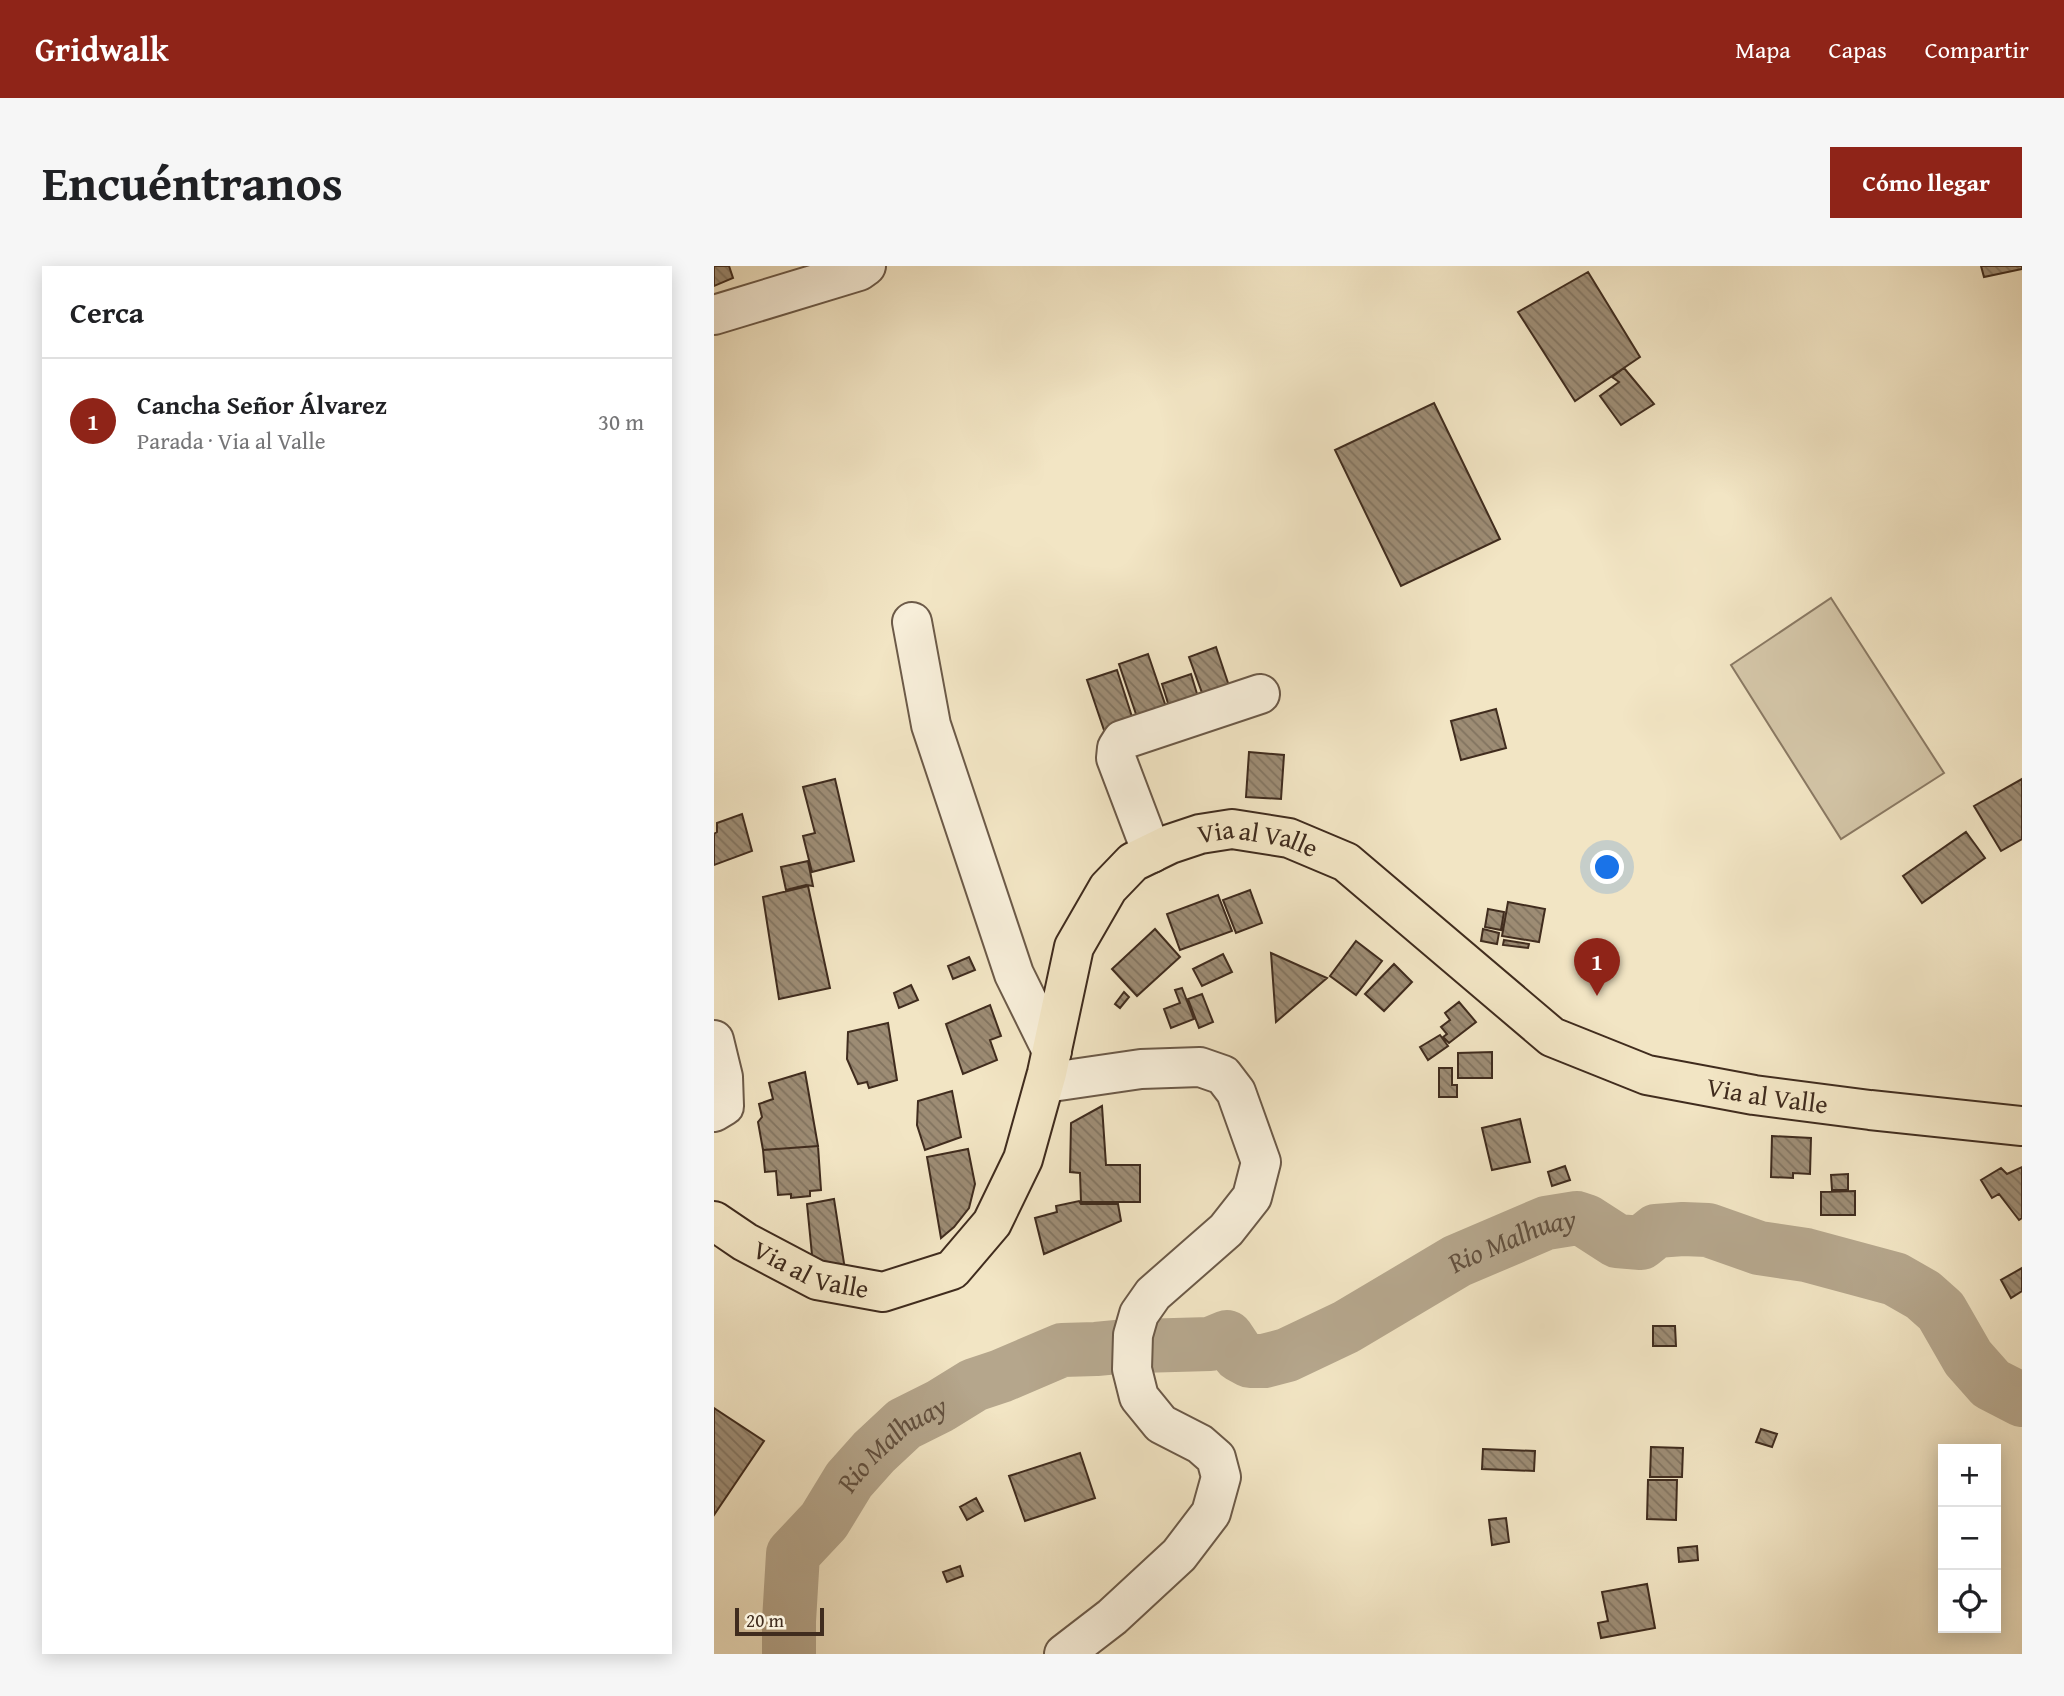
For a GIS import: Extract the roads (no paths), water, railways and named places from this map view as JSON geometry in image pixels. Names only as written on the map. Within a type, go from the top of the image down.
[{"type":"main road","name":"Via al Valle","points":[[714,1221],[745,1242],[817,1280],[883,1292],[952,1270],[992,1223],[1023,1159],[1048,1067],[1074,947],[1108,888],[1133,862],[1170,844],[1200,834],[1232,829],[1289,838],[1346,862],[1552,1037],[1647,1075],[1767,1096],[2022,1126]]},
{"type":"street","points":[[714,315],[859,271],[866,266]]},
{"type":"street","points":[[912,622],[931,724],[1014,974],[1048,1067],[1200,1067],[1223,1075],[1236,1092],[1261,1163],[1252,1197],[1226,1230],[1153,1294],[1139,1314],[1133,1335],[1132,1369],[1139,1397],[1161,1424],[1200,1444],[1216,1458],[1220,1477],[1211,1513],[1180,1555],[1112,1617],[1064,1654]]},
{"type":"street","points":[[1152,853],[1116,758],[1117,748],[1122,740],[1260,694]]},
{"type":"street","points":[[714,1040],[723,1077],[724,1106],[714,1112]]},
{"type":"waterway","name":"Rio Malhuay","points":[[1139,1346],[1210,1344],[1227,1337],[1239,1355],[1250,1361],[1264,1361],[1287,1355],[1346,1327],[1457,1261],[1546,1223],[1577,1218],[1617,1241],[1641,1243],[1656,1231],[1708,1230],[1759,1248],[1806,1255],[1895,1279],[1923,1295],[1941,1311],[1968,1358],[1991,1384],[2022,1400]]},
{"type":"waterway","name":"Rio Malhuay","points":[[789,1654],[793,1554],[824,1521],[849,1480],[874,1452],[904,1424],[974,1385],[1062,1350],[1117,1347]]},
{"type":"place","name":"Cancha Señor Álvarez","points":[[1597,996]]}]
